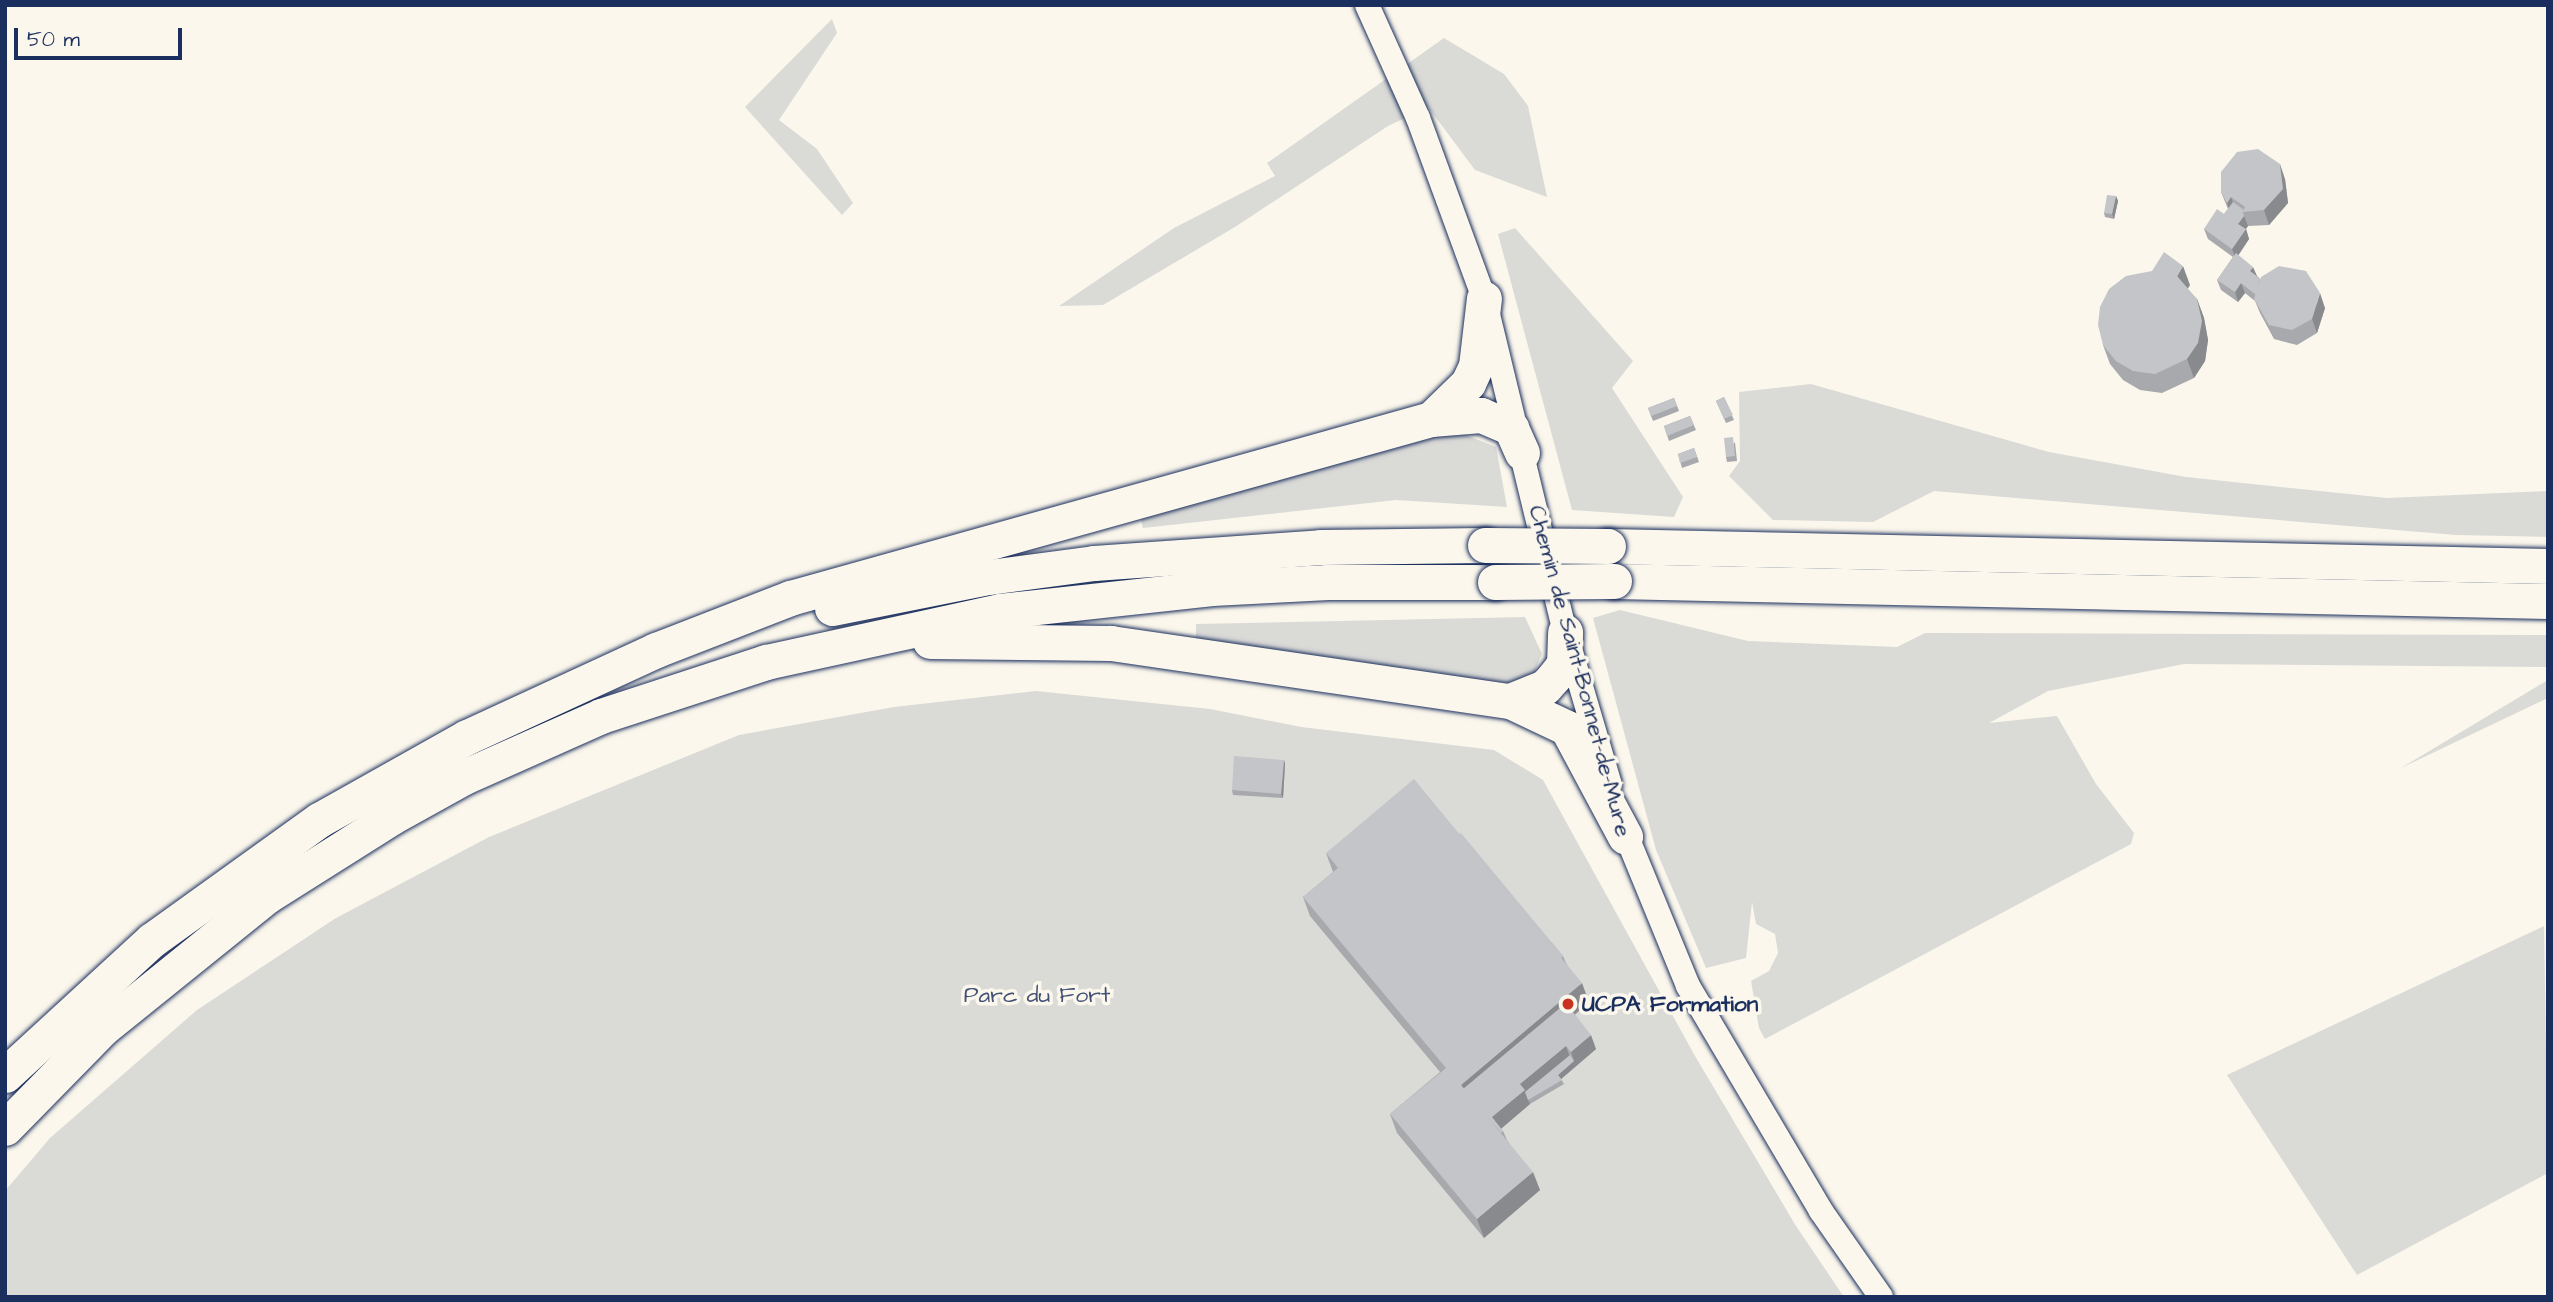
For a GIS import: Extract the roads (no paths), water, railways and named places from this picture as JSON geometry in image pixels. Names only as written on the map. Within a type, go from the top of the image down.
[{"type":"highway","points":[[1431,419],[1468,383],[1476,366],[1484,298]]},
{"type":"highway","points":[[5,1075],[89,994],[254,863],[391,776],[656,650],[790,598],[1431,419],[1481,415],[1511,428],[1522,453]]},
{"type":"highway","points":[[547,700],[745,630],[989,577],[1208,552],[1485,545],[1608,546],[2548,566]]},
{"type":"highway","points":[[5,1128],[102,1029],[189,956],[267,896],[392,817],[464,777],[601,716],[766,662],[847,642],[1000,611],[1110,597],[1328,582],[1614,582],[2548,601]]},
{"type":"highway","points":[[1510,701],[1545,687],[1554,677],[1564,664],[1565,632]]},
{"type":"highway","points":[[847,642],[1111,643],[1510,701],[1567,728],[1625,836]]},
{"type":"street","name":"Chemin de Saint-Bonnet-de-Mure","points":[[1367,5],[1418,118],[1484,298],[1565,632],[1625,836],[1688,986],[1814,1200],[1881,1297]]},
{"type":"place","name":"UCPA Formation","points":[[1568,1004]]},
{"type":"park label","name":"Parc du Fort","points":[[1037,995]]}]
